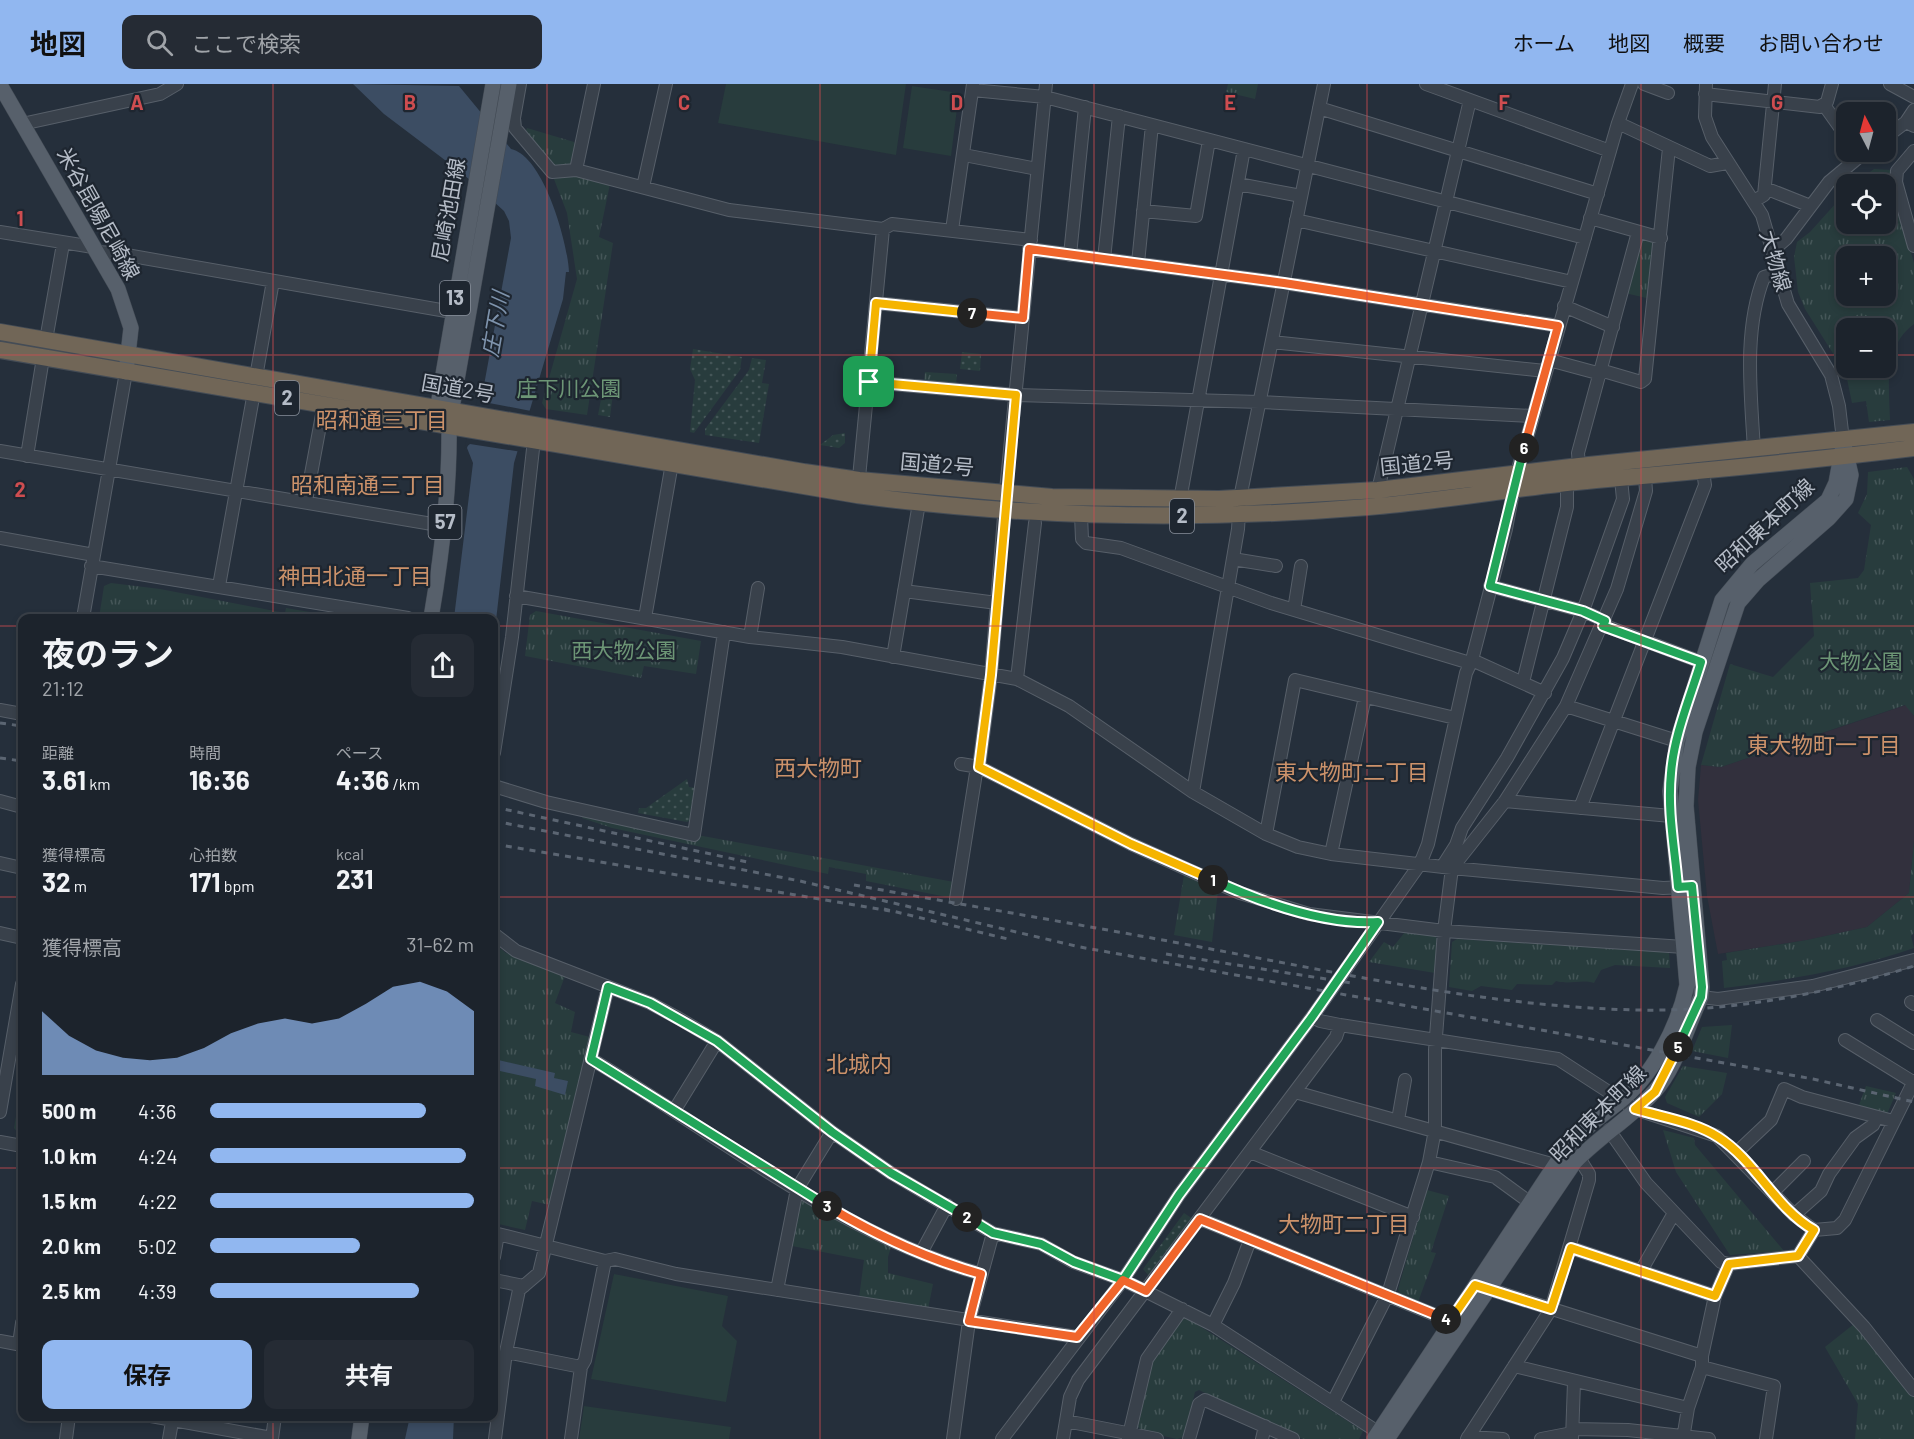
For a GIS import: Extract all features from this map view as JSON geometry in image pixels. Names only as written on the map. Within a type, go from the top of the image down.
[{"type":"highway","name":"国道2号","points":[[0,332],[46,340],[127,363],[454,417],[672,463],[858,487],[1006,502],[1081,515],[1174,516],[1370,507],[1514,483],[1579,466],[1754,450],[1844,451],[1913,447]]},
{"type":"highway","name":"国道2号","points":[[0,350],[43,358],[127,363]]},
{"type":"highway","name":"国道2号","points":[[255,385],[324,404],[454,417]]},
{"type":"highway","name":"国道2号","points":[[529,434],[858,487],[920,503],[1006,502],[1052,497],[1180,500],[1239,514],[1378,490],[1514,483],[1567,483],[1645,477],[1844,451]]},
{"type":"main road","name":"尼崎池田線","points":[[454,417],[452,312],[493,84]]},
{"type":"main road","name":"尼崎池田線","points":[[454,417],[487,200],[509,84]]},
{"type":"main road","name":"米谷昆陽尼崎線","points":[[0,85],[118,289],[128,314],[131,336],[127,363]]},
{"type":"main road","name":"57","points":[[432,614],[444,526],[454,417]]},
{"type":"main road","name":"昭和東本町線","points":[[1383,1438],[1450,1321],[1481,1287],[1579,1158],[1608,1130],[1655,1092],[1666,1073],[1701,997],[1702,987],[1671,816],[1671,773],[1677,741],[1716,613],[1724,595],[1752,564],[1828,500],[1835,487],[1844,451]]},
{"type":"main road","name":"昭和東本町線","points":[[1383,1438],[1481,1287],[1555,1165],[1583,1130],[1620,1102],[1652,1066],[1684,1000],[1688,985],[1684,947],[1686,806],[1688,767],[1695,732],[1738,603],[1749,589],[1840,507],[1850,484],[1844,451]]},
{"type":"main road","points":[[359,1439],[361,1421]]},
{"type":"street","points":[[22,124],[177,84]]},
{"type":"street","points":[[520,84],[514,118],[515,128],[552,172],[576,170],[729,210],[884,229],[892,225],[952,230],[1070,255],[1284,283],[1558,326]]},
{"type":"street","points":[[576,170],[594,84]]},
{"type":"street","points":[[643,187],[666,84]]},
{"type":"street","points":[[1193,792],[1239,514],[1324,84]]},
{"type":"street","points":[[1426,84],[1610,151]]},
{"type":"street","points":[[1002,1439],[1077,1337],[1123,1280],[1179,1195],[1312,1017],[1420,864],[1428,844],[1455,718],[1471,662],[1514,483],[1618,123],[1632,84]]},
{"type":"street","points":[[1644,84],[1668,93]]},
{"type":"street","points":[[1754,201],[1764,195],[1775,84]]},
{"type":"street","points":[[1705,89],[1820,107],[1827,102],[1832,84]]},
{"type":"street","points":[[1890,84],[1914,97]]},
{"type":"street","points":[[952,230],[973,87],[1045,90],[1085,108],[1446,200],[1585,238]]},
{"type":"street","name":"大物線","points":[[1705,89],[1706,123],[1727,163],[1754,201],[1773,250],[1778,273],[1795,320],[1831,375],[1839,406],[1844,451]]},
{"type":"street","points":[[956,899],[976,773],[979,767],[991,675],[1045,90]]},
{"type":"street","points":[[1378,490],[1470,100]]},
{"type":"street","points":[[1824,105],[1836,122]]},
{"type":"street","points":[[1070,255],[1085,108]]},
{"type":"street","points":[[1319,108],[1598,194]]},
{"type":"street","points":[[1896,132],[1910,124],[1914,110]]},
{"type":"street","points":[[1104,259],[1119,116]]},
{"type":"street","points":[[1618,123],[1710,166],[1727,163]]},
{"type":"street","points":[[1138,264],[1152,125]]},
{"type":"street","points":[[1143,211],[1196,216],[1209,140]]},
{"type":"street","points":[[1180,500],[1244,148]]},
{"type":"street","points":[[1272,342],[1409,357],[1547,366],[1601,372],[1641,382],[1646,379],[1669,148]]},
{"type":"street","points":[[1914,151],[1897,171],[1896,182],[1914,246]]},
{"type":"street","points":[[964,155],[1037,169]]},
{"type":"street","points":[[1773,250],[1786,238],[1808,205],[1851,162]]},
{"type":"street","points":[[1238,184],[1301,196]]},
{"type":"street","points":[[1765,188],[1808,205]]},
{"type":"street","points":[[1590,218],[1661,238]]},
{"type":"street","points":[[1296,220],[1572,282]]},
{"type":"street","points":[[858,487],[884,229]]},
{"type":"street","points":[[0,232],[452,312]]},
{"type":"street","points":[[1579,466],[1578,453],[1638,232]]},
{"type":"street","points":[[46,340],[63,244]]},
{"type":"street","points":[[1754,450],[1751,356],[1754,310],[1764,277],[1778,273]]},
{"type":"street","points":[[219,586],[273,281]]},
{"type":"street","points":[[876,303],[1023,318]]},
{"type":"street","points":[[1564,306],[1613,327]]},
{"type":"street","points":[[27,456],[43,358]]},
{"type":"street","points":[[84,614],[127,363]]},
{"type":"street","points":[[869,382],[1016,395],[1260,402],[1533,416]]},
{"type":"street","points":[[306,501],[324,404]]},
{"type":"street","points":[[498,731],[505,692],[516,596],[529,434]]},
{"type":"street","points":[[0,451],[444,526]]},
{"type":"street","points":[[645,618],[672,463]]},
{"type":"street","points":[[1580,807],[1705,485],[1703,471]]},
{"type":"street","points":[[1447,868],[1505,801],[1566,706],[1604,623],[1633,541],[1646,491],[1645,477]]},
{"type":"street","points":[[1333,1402],[1388,1294],[1429,1162],[1435,1130],[1436,1041],[1447,868],[1462,828],[1545,693],[1583,611],[1623,499],[1621,479]]},
{"type":"street","points":[[1523,682],[1567,507],[1567,483]]},
{"type":"street","points":[[893,657],[920,503]]},
{"type":"street","points":[[1081,515],[1082,539],[1086,543],[1121,548],[1228,589],[1471,662],[1545,693]]},
{"type":"street","points":[[1017,679],[1035,523]]},
{"type":"street","points":[[0,538],[219,586],[384,614]]},
{"type":"street","points":[[1233,559],[1276,566]]},
{"type":"street","points":[[1294,610],[1301,566]]},
{"type":"street","points":[[1490,586],[1583,611],[1645,642],[1701,662]]},
{"type":"street","points":[[750,636],[758,588]]},
{"type":"street","points":[[904,591],[997,603]]},
{"type":"street","points":[[516,596],[724,632],[843,647],[1017,679],[1069,706],[1193,792],[1266,834],[1298,847],[1331,854],[1447,868],[1685,887]]},
{"type":"street","points":[[498,787],[546,802],[694,835],[724,632]]},
{"type":"street","points":[[1266,834],[1295,680],[1455,718]]},
{"type":"street","points":[[1331,854],[1365,697]]},
{"type":"street","points":[[1566,706],[1677,741]]},
{"type":"street","points":[[0,710],[18,713]]},
{"type":"street","points":[[961,764],[979,767],[1131,844],[1240,892],[1309,914],[1361,923],[1378,922],[1444,932],[1684,947]]},
{"type":"street","points":[[0,801],[18,806]]},
{"type":"street","points":[[1505,801],[1671,816]]},
{"type":"street","points":[[0,863],[18,867]]},
{"type":"street","points":[[0,933],[18,937]]},
{"type":"street","points":[[498,937],[516,951],[650,1003],[717,1041],[832,1132],[891,1173],[993,1233],[1041,1244],[1074,1262],[1123,1280],[1214,1325],[1333,1402],[1383,1438]]},
{"type":"street","points":[[1701,997],[1718,999],[1813,986],[1914,960]]},
{"type":"street","points":[[498,1397],[519,1290],[539,1273],[608,987]]},
{"type":"street","points":[[0,1112],[18,1007]]},
{"type":"street","points":[[1312,1017],[1340,1025],[1558,1059],[1620,1102],[1707,1132],[1722,1140],[1794,1215],[1814,1230],[1837,1228],[1845,1220],[1914,1082],[1845,1040]]},
{"type":"street","points":[[1877,1020],[1914,1043]]},
{"type":"street","points":[[1063,1439],[1070,1396],[1078,1380],[1336,1037],[1340,1025]]},
{"type":"street","points":[[674,1111],[717,1041]]},
{"type":"street","points":[[591,1059],[797,1189],[862,1227],[946,1264],[981,1274]]},
{"type":"street","points":[[1398,1120],[1405,1080]]},
{"type":"street","points":[[1736,1153],[1771,1120],[1784,1089],[1802,1097],[1893,1121]]},
{"type":"street","points":[[1295,1092],[1555,1165]]},
{"type":"street","points":[[1794,1215],[1821,1191],[1829,1174],[1855,1138],[1873,1125],[1877,1117]]},
{"type":"street","points":[[1608,1130],[1646,1183],[1721,1262],[1729,1264],[1798,1256]]},
{"type":"street","points":[[777,1290],[797,1189],[832,1132]]},
{"type":"street","points":[[0,1142],[18,1145]]},
{"type":"street","points":[[1250,1152],[1413,1218]]},
{"type":"street","points":[[1468,1438],[1551,1309],[1571,1248],[1589,1178],[1579,1158]]},
{"type":"street","points":[[1773,1192],[1804,1161]]},
{"type":"street","points":[[1429,1162],[1495,1177],[1532,1204]]},
{"type":"street","points":[[921,1253],[947,1205]]},
{"type":"street","points":[[1641,1271],[1674,1213]]},
{"type":"street","points":[[1200,1219],[1450,1321]]},
{"type":"street","points":[[1798,1256],[1814,1230]]},
{"type":"street","points":[[953,1439],[969,1321],[993,1233]]},
{"type":"street","points":[[498,1234],[605,1261],[615,1259],[676,1274],[1077,1337]]},
{"type":"street","points":[[1214,1325],[1234,1283],[1250,1240]]},
{"type":"street","points":[[1571,1248],[1715,1296]]},
{"type":"street","points":[[1798,1256],[1864,1327],[1914,1390]]},
{"type":"street","points":[[571,1439],[581,1367],[585,1360],[605,1261]]},
{"type":"street","points":[[1684,1438],[1715,1296],[1729,1264]]},
{"type":"street","points":[[498,1281],[524,1286]]},
{"type":"street","points":[[1481,1287],[1774,1386],[1766,1439]]},
{"type":"street","points":[[1129,1436],[1147,1359],[1182,1309]]},
{"type":"street","points":[[0,1341],[18,1344]]},
{"type":"street","points":[[506,1352],[581,1367]]},
{"type":"street","points":[[1514,1366],[1689,1408]]},
{"type":"street","points":[[1572,1434],[1574,1382]]},
{"type":"street","points":[[1189,1439],[1199,1404],[1205,1400],[1263,1433],[1293,1439]]},
{"type":"street","points":[[66,1439],[68,1421]]},
{"type":"street","points":[[169,1439],[172,1421]]},
{"type":"street","points":[[187,1421],[272,1438],[274,1421]]},
{"type":"street","points":[[495,1421],[495,1439]]},
{"type":"street","points":[[1066,1421],[1129,1436],[1157,1439]]},
{"type":"street","points":[[1541,1439],[1628,1430],[1709,1439]]},
{"type":"street","points":[[1468,1438],[1503,1439]]},
{"type":"shaded area","points":[[1906,705],[1914,716],[1914,841],[1909,893],[1867,927],[1807,940],[1718,954],[1707,896],[1698,800],[1701,765],[1721,767]]},
{"type":"green space","points":[[726,84],[906,84],[896,155],[718,123]]},
{"type":"green space","points":[[1228,84],[1258,84],[1255,99],[1226,92]]},
{"type":"green space","points":[[912,86],[959,93],[951,156],[903,148]]},
{"type":"green space","points":[[527,128],[574,142],[578,150],[574,166],[552,166],[525,133]]},
{"type":"green space","points":[[1874,169],[1892,170],[1892,174],[1867,174]]},
{"type":"green space","name":"庄下川公園","points":[[574,174],[610,184],[599,237],[613,243],[587,415],[546,409],[542,403],[577,279],[567,213],[554,179]]},
{"type":"green space","points":[[1896,200],[1914,263],[1914,324],[1904,333],[1896,347],[1896,318],[1836,318],[1836,358],[1805,309],[1798,292],[1794,257],[1797,242],[1810,232],[1836,203],[1836,234],[1896,234]]},
{"type":"green space","points":[[1640,236],[1658,240],[1651,299],[1625,293]]},
{"type":"green space","points":[[693,349],[742,357],[740,370],[694,433],[690,432],[695,380],[690,369]]},
{"type":"green space","points":[[962,352],[981,354],[980,371],[960,369]]},
{"type":"green space","points":[[752,358],[766,360],[762,383],[769,384],[759,443],[705,435],[705,429],[749,370]]},
{"type":"green space","points":[[925,372],[957,374],[956,385],[924,382]]},
{"type":"green space","points":[[1847,378],[1889,378],[1890,420],[1869,422],[1866,401],[1852,403]]},
{"type":"green space","points":[[614,386],[610,417],[598,415],[602,394]]},
{"type":"green space","points":[[845,433],[845,443],[839,448],[820,445],[833,435]]},
{"type":"green space","name":"大物公園","points":[[1907,467],[1914,479],[1914,716],[1905,705],[1721,767],[1701,765],[1730,664],[1773,677],[1814,636],[1810,583],[1858,578],[1864,570],[1871,525],[1858,513],[1867,494],[1868,472]]},
{"type":"green space","points":[[111,583],[160,589],[285,613],[286,608],[321,614],[100,614],[104,586]]},
{"type":"green space","name":"西大物公園","points":[[536,611],[701,641],[696,674],[644,666],[641,678],[525,656],[530,615]]},
{"type":"green space","points":[[687,779],[689,787],[697,788],[693,819],[687,822],[638,813],[639,808],[646,808]]},
{"type":"green space","points":[[583,814],[954,882],[952,898],[866,881],[866,874],[829,867],[828,874],[612,828],[582,818]]},
{"type":"green space","points":[[1914,841],[1914,933],[1911,936],[1914,948],[1820,973],[1724,988],[1722,961],[1727,960],[1726,953],[1807,940],[1867,927],[1909,893]]},
{"type":"green space","points":[[1184,875],[1218,891],[1212,942],[1174,935]]},
{"type":"green space","points":[[1405,932],[1435,936],[1437,939],[1435,973],[1369,962],[1384,942],[1393,947]]},
{"type":"green space","points":[[1457,939],[1669,952],[1670,968],[1615,965],[1601,970],[1594,983],[1556,981],[1552,985],[1517,984],[1512,990],[1481,986],[1472,991],[1449,987],[1452,942]]},
{"type":"green space","points":[[498,946],[506,953],[565,976],[555,1003],[575,1012],[571,1032],[590,1037],[550,1205],[532,1201],[525,1230],[498,1224]]},
{"type":"green space","points":[[1732,1025],[1728,1058],[1692,1051],[1702,1027]]},
{"type":"green space","points":[[1683,1066],[1727,1073],[1722,1094],[1699,1117],[1667,1103],[1665,1097]]},
{"type":"green space","points":[[1866,1086],[1896,1093],[1887,1114],[1859,1105]]},
{"type":"green space","points":[[18,1105],[18,1133],[14,1128]]},
{"type":"green space","points":[[1663,1130],[1694,1138],[1695,1145],[1784,1251],[1730,1255],[1676,1172]]},
{"type":"green space","points":[[1427,1190],[1449,1196],[1431,1252],[1436,1253],[1418,1302],[1401,1296],[1398,1289]]},
{"type":"green space","points":[[802,1198],[892,1244],[888,1257],[888,1273],[933,1284],[928,1309],[859,1298],[864,1260],[792,1246]]},
{"type":"green space","points":[[1184,1213],[1193,1219],[1149,1276],[1143,1269]]},
{"type":"green space","points":[[614,1274],[728,1296],[722,1326],[737,1341],[726,1402],[591,1379]]},
{"type":"green space","points":[[1187,1318],[1363,1431],[1359,1439],[1303,1439],[1199,1390],[1195,1392],[1184,1437],[1177,1439],[1141,1431],[1137,1425],[1152,1361],[1182,1319]]},
{"type":"green space","points":[[1854,1324],[1914,1395],[1914,1439],[1855,1439],[1858,1404],[1825,1347]]},
{"type":"green space","points":[[584,1406],[731,1427],[729,1439],[579,1439]]},
{"type":"water","points":[[353,84],[459,86],[511,149],[523,155],[534,167],[552,203],[568,259],[569,272],[566,272],[563,299],[514,463],[497,614],[454,614],[473,463],[467,448],[482,396],[511,238],[509,221],[504,211],[462,173],[384,114]]},
{"type":"water","points":[[498,1060],[555,1073],[554,1078],[568,1081],[565,1095],[535,1086],[536,1079],[500,1071],[498,1080]]},
{"type":"water","points":[[409,1421],[454,1421],[453,1439],[405,1439]]},
{"type":"pier","points":[[478,397],[489,399],[489,403],[531,411],[522,452],[470,444],[464,449]]},
{"type":"railway","points":[[0,723],[18,725]]},
{"type":"railway","points":[[0,758],[18,760]]},
{"type":"railway","points":[[498,808],[752,863]]},
{"type":"railway","points":[[498,822],[800,881],[1080,947],[1813,1079],[1914,1102]]},
{"type":"railway","points":[[498,845],[890,911]]},
{"type":"railway","points":[[854,885],[1426,989],[1585,1008],[1673,1010],[1743,1004],[1812,993],[1914,966]]},
{"type":"railway","points":[[884,909],[1012,940]]},
{"type":"railway","points":[[1166,954],[1352,983]]},
{"type":"district","name":"昭和通三丁目","points":[[382,420]]},
{"type":"district","name":"昭和南通三丁目","points":[[368,485]]},
{"type":"district","name":"神田北通一丁目","points":[[355,576]]},
{"type":"district","name":"東大物町一丁目","points":[[1824,745]]},
{"type":"district","name":"西大物町","points":[[818,768]]},
{"type":"district","name":"東大物町二丁目","points":[[1352,772]]},
{"type":"district","name":"北城内","points":[[859,1064]]},
{"type":"district","name":"大物町二丁目","points":[[1344,1224]]},
{"type":"route","points":[[869,382],[876,303],[1023,318],[1029,249],[1284,283],[1558,326],[1512,491],[1506,529],[1490,586],[1583,611],[1605,621],[1603,626],[1701,662],[1677,741],[1670,791],[1678,887],[1692,886],[1702,987],[1701,997],[1671,1064],[1655,1092],[1635,1109],[1707,1132],[1727,1143],[1794,1215],[1814,1230],[1798,1256],[1729,1264],[1715,1296],[1571,1248],[1551,1309],[1475,1285],[1450,1321],[1200,1219],[1146,1291],[1123,1280],[1077,1337],[969,1321],[981,1274],[946,1264],[862,1227],[797,1189],[591,1059],[608,987],[650,1003],[717,1041],[832,1132],[891,1173],[993,1233],[1041,1244],[1074,1262],[1123,1280],[1174,1207],[1179,1195],[1312,1017],[1378,922],[1361,923],[1309,914],[1240,892],[1131,844],[979,767],[991,675],[1016,395],[869,382]]},
{"type":"water label","name":"庄下川","points":[[495,324]]}]
